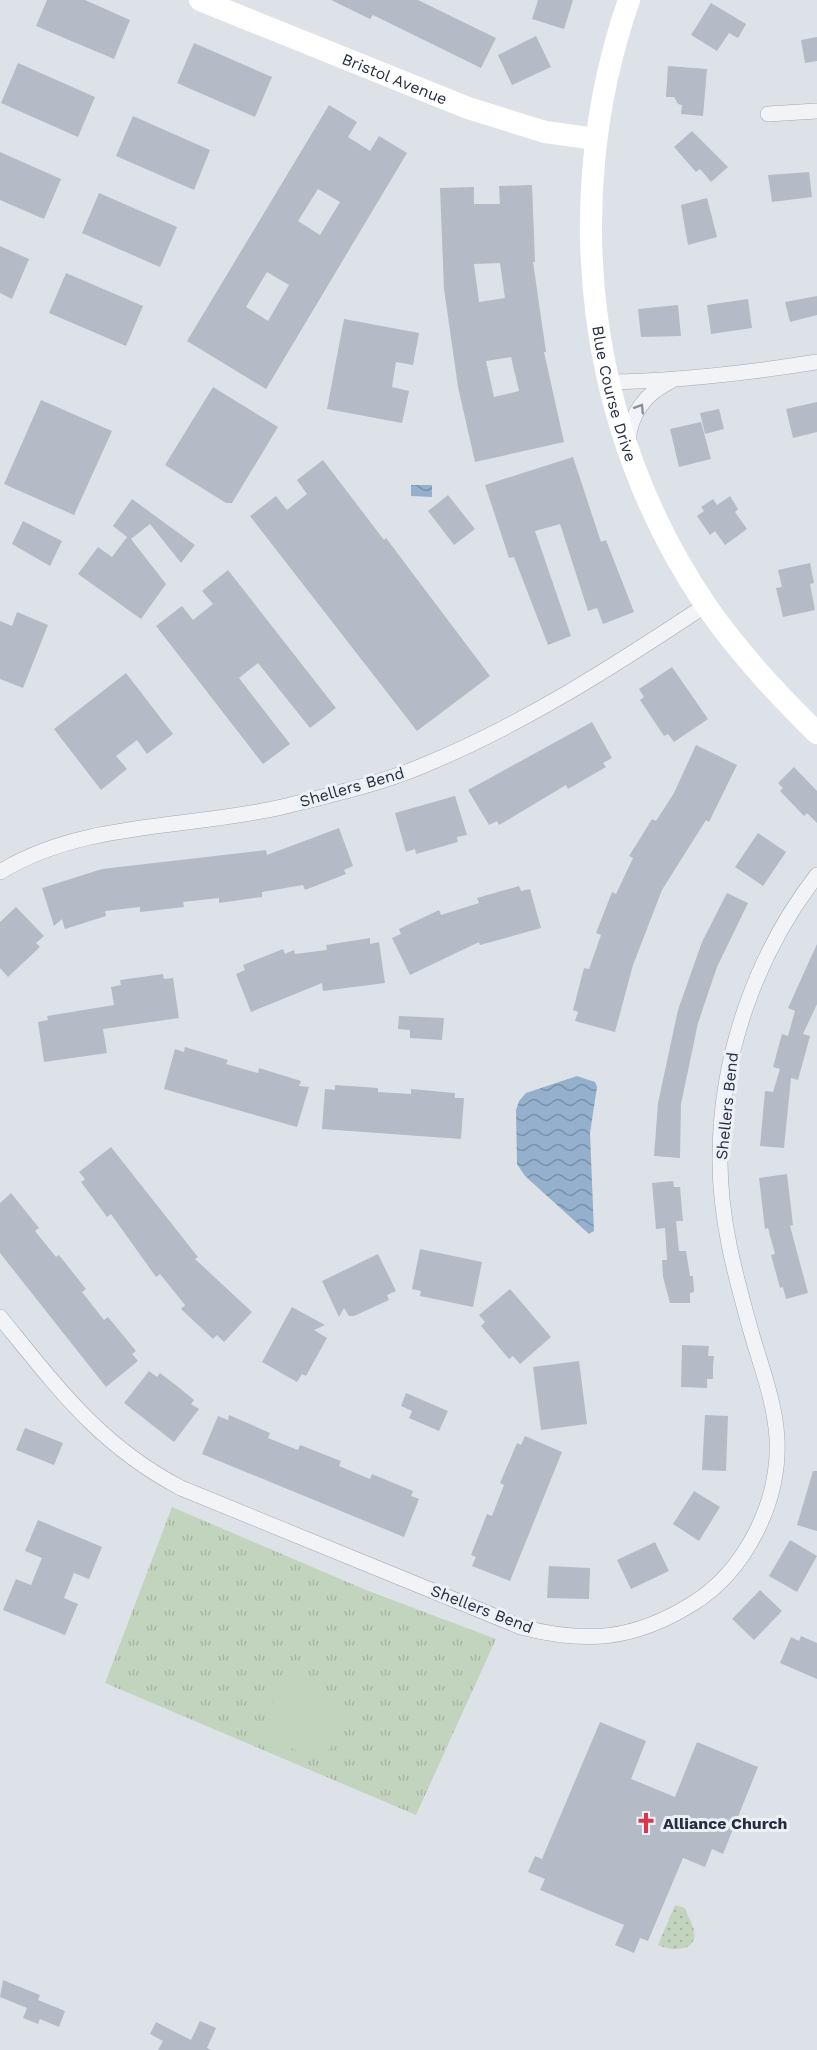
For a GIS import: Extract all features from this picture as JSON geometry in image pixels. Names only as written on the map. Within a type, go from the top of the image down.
[{"type":"main road","name":"Bristol Avenue","points":[[200,0],[468,108],[545,132],[596,139]]},
{"type":"main road","name":"Blue Course Drive","points":[[629,0],[608,66],[596,139],[590,248],[593,295],[608,382],[628,450],[660,527],[706,605],[762,677],[817,733]]},
{"type":"street","points":[[768,114],[817,111]]},
{"type":"street","points":[[608,382],[673,380],[757,372],[817,362]]},
{"type":"street","points":[[628,450],[629,431],[639,408],[649,395],[673,380]]},
{"type":"street","name":"Shellers Bend","points":[[0,872],[37,853],[77,839],[254,814],[358,787],[419,767],[549,705],[706,605]]},
{"type":"street","name":"Shellers Bend","points":[[0,1317],[71,1404],[99,1433],[156,1475],[181,1488],[521,1627],[569,1637],[591,1638],[645,1628],[668,1619],[696,1602],[735,1565],[764,1515],[772,1485],[777,1454],[774,1415],[730,1256],[722,1208],[720,1154],[724,1097],[735,1040],[753,986],[777,937],[817,875]]},
{"type":"green space","points":[[172,1507],[366,1590],[496,1639],[416,1815],[105,1683]]},
{"type":"green space","points":[[304,1678],[318,1684],[328,1693],[339,1714],[336,1738],[329,1750],[318,1760],[259,1734],[282,1680]]},
{"type":"green space","points":[[675,1905],[685,1908],[694,1931],[694,1938],[688,1947],[676,1949],[658,1945]]},
{"type":"water","points":[[411,485],[432,485],[432,497],[411,496]]},
{"type":"water","points":[[577,1076],[595,1082],[597,1087],[590,1133],[594,1231],[589,1234],[525,1176],[517,1164],[516,1110],[519,1101],[526,1093]]},
{"type":"building","points":[[47,0],[85,0],[130,20],[114,59],[36,26]]},
{"type":"building","points":[[331,0],[418,0],[496,38],[481,68],[373,15],[370,19]]},
{"type":"building","points":[[538,0],[573,0],[564,29],[532,19]]},
{"type":"building","points":[[711,3],[746,24],[738,38],[729,33],[717,51],[691,35]]},
{"type":"building","points":[[536,36],[551,67],[512,85],[498,55]]},
{"type":"building","points":[[817,37],[817,61],[805,63],[801,40]]},
{"type":"building","points":[[194,43],[272,77],[255,117],[177,83]]},
{"type":"building","points":[[18,63],[95,97],[78,137],[1,103]]},
{"type":"building","points":[[668,66],[707,69],[703,116],[681,114],[682,105],[678,104],[674,97],[666,97]]},
{"type":"building","points":[[329,105],[357,122],[348,137],[370,151],[379,136],[407,153],[266,389],[187,341]],"holes":[[[318,189],[340,202],[320,235],[298,221]],[[267,272],[289,285],[268,321],[246,307]]]},
{"type":"building","points":[[133,116],[210,150],[194,190],[116,156]]},
{"type":"building","points":[[692,131],[728,167],[711,182],[700,169],[696,172],[674,147]]},
{"type":"building","points":[[0,152],[61,179],[44,219],[0,200]]},
{"type":"building","points":[[809,172],[812,197],[772,202],[768,175]]},
{"type":"building","points":[[532,185],[535,262],[533,262],[546,352],[544,352],[564,442],[475,462],[458,387],[444,289],[440,188],[474,187],[474,204],[500,204],[499,186]],"holes":[[[500,263],[505,298],[479,302],[474,264]],[[511,357],[519,391],[494,397],[486,361]]]},
{"type":"building","points":[[99,193],[177,227],[160,267],[82,233]]},
{"type":"building","points":[[707,198],[717,237],[688,245],[681,205]]},
{"type":"building","points":[[0,246],[29,259],[12,299],[0,293]]},
{"type":"building","points":[[66,273],[143,306],[126,346],[49,313]]},
{"type":"building","points":[[817,296],[817,315],[790,322],[785,302]]},
{"type":"building","points":[[748,299],[752,328],[711,334],[707,305]]},
{"type":"building","points":[[678,305],[681,336],[641,337],[638,309]]},
{"type":"building","points":[[344,319],[419,333],[413,365],[396,362],[392,387],[409,391],[402,423],[327,409]]},
{"type":"building","points":[[213,387],[278,427],[232,503],[226,503],[165,465]]},
{"type":"building","points":[[41,400],[112,431],[74,515],[4,484]]},
{"type":"building","points":[[817,402],[817,432],[793,438],[786,409]]},
{"type":"building","points":[[719,409],[724,429],[705,434],[700,413]]},
{"type":"building","points":[[701,422],[711,459],[679,467],[670,429]]},
{"type":"building","points":[[573,457],[601,542],[606,540],[634,612],[603,624],[597,608],[588,611],[560,524],[535,531],[571,636],[548,645],[514,557],[509,558],[485,485]]},
{"type":"building","points":[[323,460],[384,540],[386,538],[490,676],[417,731],[250,516],[276,496],[287,510],[307,494],[297,480]]},
{"type":"building","points":[[448,495],[475,529],[454,545],[428,511]]},
{"type":"building","points":[[730,496],[738,509],[735,512],[747,529],[725,545],[715,531],[710,535],[697,516],[704,511],[701,507],[713,499],[717,505]]},
{"type":"building","points":[[132,499],[195,545],[181,563],[150,524],[131,539],[166,584],[141,619],[78,574],[98,547],[112,557],[127,537],[113,526]]},
{"type":"building","points":[[23,521],[62,541],[50,566],[12,544]]},
{"type":"building","points":[[810,563],[814,583],[810,584],[815,610],[783,617],[776,588],[782,587],[778,570]]},
{"type":"building","points":[[228,570],[336,708],[310,728],[258,663],[239,678],[290,744],[263,764],[156,626],[182,606],[193,620],[213,604],[202,591]]},
{"type":"building","points":[[17,612],[48,625],[23,688],[0,679],[0,621],[12,626]]},
{"type":"building","points":[[672,667],[708,719],[674,742],[668,734],[664,736],[640,700],[644,697],[639,689]]},
{"type":"building","points":[[126,673],[173,734],[147,754],[137,740],[116,756],[127,769],[101,790],[54,729]]},
{"type":"building","points":[[592,722],[612,758],[603,763],[606,767],[568,789],[566,785],[499,825],[497,821],[489,825],[468,790]]},
{"type":"building","points":[[696,745],[737,765],[709,822],[706,820],[662,890],[633,965],[615,1032],[575,1021],[578,1012],[573,1010],[584,968],[589,969],[601,935],[596,933],[612,892],[616,894],[633,858],[629,856],[652,819],[656,821],[674,793]]},
{"type":"building","points":[[794,767],[817,791],[817,823],[807,813],[804,816],[780,791],[783,788],[778,783]]},
{"type":"building","points":[[455,796],[467,835],[457,837],[458,842],[416,854],[415,849],[406,852],[395,813]]},
{"type":"building","points":[[339,828],[353,866],[344,870],[346,874],[305,890],[303,885],[262,892],[262,897],[219,903],[219,898],[183,902],[184,907],[140,912],[140,907],[105,911],[106,916],[65,929],[62,919],[54,926],[42,888],[102,869],[266,850],[267,855]]},
{"type":"building","points":[[758,833],[786,852],[763,886],[735,867]]},
{"type":"building","points":[[519,886],[521,891],[530,889],[541,928],[480,945],[479,942],[410,975],[392,938],[401,934],[399,929],[439,910],[441,915],[479,903],[477,898]]},
{"type":"building","points":[[727,893],[748,903],[717,967],[698,1023],[681,1104],[680,1158],[654,1156],[658,1103],[678,1010],[702,942]]},
{"type":"building","points":[[16,907],[44,936],[36,943],[40,947],[8,977],[0,968],[0,922]]},
{"type":"building","points":[[370,938],[370,944],[379,942],[385,983],[323,991],[322,983],[251,1012],[236,974],[245,970],[243,965],[283,949],[285,954],[294,950],[295,954],[327,950],[326,945]]},
{"type":"building","points":[[817,944],[817,1004],[803,1034],[810,1036],[798,1080],[791,1078],[784,1148],[760,1146],[765,1091],[773,1092],[780,1069],[773,1067],[782,1034],[788,1036],[795,1011],[788,1008]]},
{"type":"building","points":[[163,974],[164,979],[173,978],[179,1018],[103,1029],[107,1053],[44,1062],[38,1022],[48,1020],[47,1016],[114,1005],[111,987],[121,985],[120,980]]},
{"type":"building","points":[[399,1016],[444,1018],[442,1040],[410,1038],[410,1030],[398,1029]]},
{"type":"building","points":[[185,1047],[228,1060],[226,1064],[258,1073],[259,1068],[301,1081],[299,1086],[309,1087],[297,1127],[164,1089],[175,1049],[184,1052]]},
{"type":"building","points":[[335,1085],[378,1088],[378,1092],[411,1094],[411,1089],[455,1093],[455,1098],[464,1098],[461,1139],[322,1129],[325,1089],[335,1090]]},
{"type":"building","points":[[111,1147],[198,1257],[195,1259],[252,1312],[224,1342],[217,1335],[213,1339],[181,1309],[185,1305],[160,1274],[156,1277],[111,1214],[107,1217],[81,1182],[85,1179],[79,1172]]},
{"type":"building","points":[[787,1174],[793,1225],[790,1226],[808,1293],[786,1299],[783,1287],[780,1288],[771,1255],[775,1254],[768,1228],[765,1229],[759,1178]]},
{"type":"building","points":[[673,1181],[674,1187],[680,1187],[683,1221],[676,1221],[679,1251],[686,1251],[690,1276],[693,1276],[694,1292],[690,1293],[690,1303],[670,1303],[663,1277],[662,1260],[667,1260],[665,1228],[656,1229],[652,1183]]},
{"type":"building","points":[[11,1193],[39,1228],[35,1231],[56,1257],[59,1255],[86,1289],[82,1292],[104,1320],[108,1317],[136,1351],[132,1354],[138,1361],[106,1387],[0,1253],[0,1203]]},
{"type":"building","points":[[420,1249],[482,1262],[473,1307],[420,1296],[421,1291],[412,1289]]},
{"type":"building","points":[[378,1254],[396,1291],[387,1295],[389,1300],[354,1316],[349,1316],[344,1308],[339,1317],[322,1281]]},
{"type":"building","points":[[510,1289],[551,1337],[520,1364],[513,1356],[509,1359],[481,1326],[485,1322],[479,1315]]},
{"type":"building","points":[[292,1307],[325,1325],[314,1330],[327,1338],[306,1376],[302,1374],[297,1382],[262,1362]]},
{"type":"building","points":[[682,1345],[709,1346],[708,1356],[714,1356],[713,1379],[707,1379],[707,1388],[681,1387]]},
{"type":"building","points":[[579,1361],[587,1424],[541,1430],[533,1367]]},
{"type":"building","points":[[149,1371],[157,1377],[160,1373],[194,1400],[191,1404],[199,1409],[174,1442],[124,1403]]},
{"type":"building","points":[[406,1393],[448,1411],[439,1431],[409,1418],[412,1411],[401,1406]]},
{"type":"building","points":[[229,1415],[270,1433],[268,1438],[298,1450],[300,1445],[341,1461],[339,1466],[370,1479],[372,1474],[413,1491],[411,1496],[419,1499],[404,1537],[202,1454],[218,1416],[228,1420]]},
{"type":"building","points":[[705,1415],[728,1416],[726,1471],[702,1470]]},
{"type":"building","points":[[25,1428],[63,1443],[54,1465],[16,1450]]},
{"type":"building","points":[[525,1436],[562,1452],[510,1581],[472,1566],[476,1557],[471,1555],[487,1514],[492,1516],[504,1485],[500,1483],[517,1443],[521,1445]]},
{"type":"building","points":[[813,1471],[817,1471],[817,1531],[797,1525]]},
{"type":"building","points":[[694,1491],[720,1507],[699,1541],[673,1524]]},
{"type":"building","points":[[38,1520],[102,1547],[89,1579],[74,1573],[64,1598],[78,1604],[65,1635],[3,1610],[16,1579],[31,1585],[42,1558],[25,1551]]},
{"type":"building","points":[[790,1540],[817,1556],[797,1592],[769,1576]]},
{"type":"building","points":[[655,1542],[669,1571],[631,1589],[617,1560]]},
{"type":"building","points":[[549,1566],[590,1568],[589,1599],[547,1598]]},
{"type":"building","points":[[760,1590],[782,1611],[754,1640],[732,1619]]},
{"type":"building","points":[[801,1636],[817,1643],[817,1679],[780,1663],[791,1637],[799,1641]]},
{"type":"building","name":"Alliance Church","points":[[600,1722],[646,1741],[631,1779],[675,1797],[697,1742],[758,1767],[723,1854],[712,1849],[705,1867],[683,1858],[648,1941],[640,1938],[634,1953],[615,1945],[624,1925],[540,1890],[545,1879],[528,1872],[535,1856],[542,1859]]},
{"type":"building","points":[[3,1980],[40,1995],[38,2000],[65,2011],[59,2027],[40,2019],[38,2024],[23,2018],[27,2008],[0,1997]]},
{"type":"building","points":[[200,2021],[216,2028],[207,2048],[211,2050],[158,2050],[163,2041],[150,2034],[156,2022],[191,2040]]},
{"type":"place","name":"Alliance Church","points":[[646,1823]]}]
